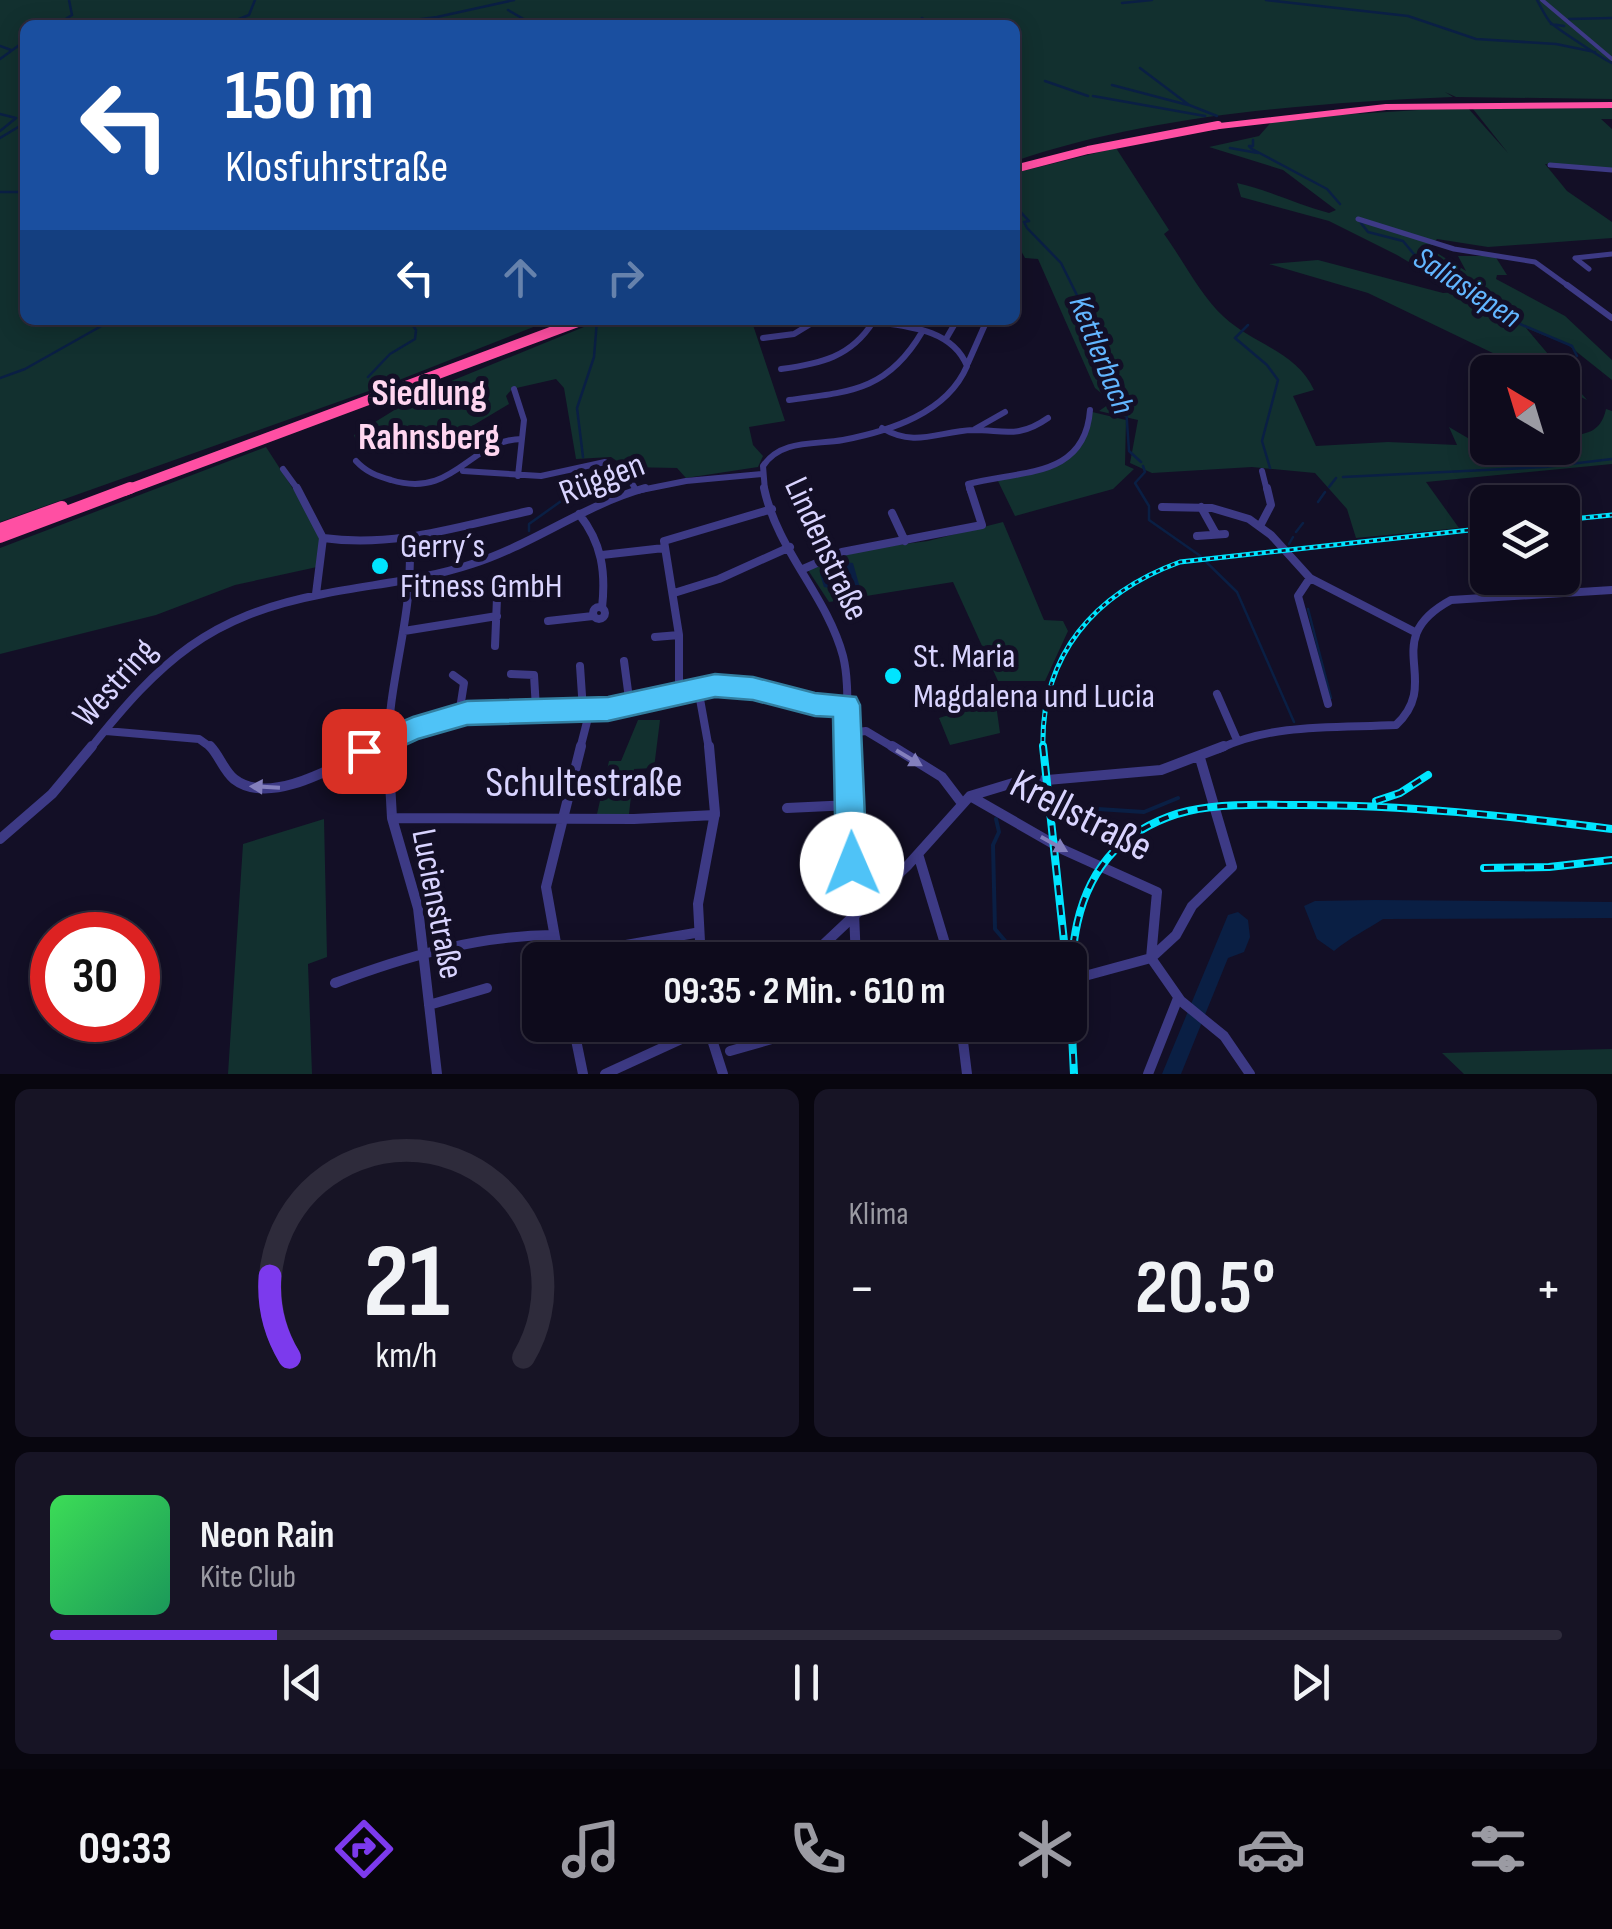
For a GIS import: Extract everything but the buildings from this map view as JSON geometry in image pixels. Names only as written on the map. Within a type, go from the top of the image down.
[{"type":"highway","points":[[1020,166],[1114,144],[1306,112],[1454,102]]},
{"type":"highway","points":[[1020,166],[1220,120],[1349,104],[1612,103]]},
{"type":"highway","points":[[1260,122],[1306,112]]},
{"type":"highway","points":[[1114,144],[1163,141]]},
{"type":"highway","points":[[0,537],[559,325]]},
{"type":"highway","points":[[0,529],[564,325]]},
{"type":"street","points":[[1542,0],[1576,34],[1612,59]]},
{"type":"street","points":[[1550,165],[1612,170]]},
{"type":"street","points":[[1358,219],[1454,249],[1534,262],[1547,259]]},
{"type":"street","points":[[1574,259],[1612,254]]},
{"type":"street","points":[[1564,256],[1589,269]]},
{"type":"street","points":[[1534,262],[1612,318]]},
{"type":"street","points":[[763,338],[794,334],[809,325]]},
{"type":"street","points":[[780,369],[840,356],[859,344],[872,325]]},
{"type":"street","points":[[905,325],[946,339],[961,350],[968,363]]},
{"type":"street","points":[[946,339],[954,325]]},
{"type":"street","points":[[968,363],[985,325]]},
{"type":"street","points":[[789,400],[878,383],[902,364],[922,332]]},
{"type":"street","name":"Lindenstraße","points":[[855,942],[844,659],[838,634],[772,509],[762,474],[768,459],[781,450],[843,440],[942,402],[957,390],[968,363]]},
{"type":"street","points":[[514,390],[524,418],[518,476]]},
{"type":"street","points":[[803,570],[842,552],[982,524],[968,484],[1050,466],[1078,453],[1090,436],[1090,410]]},
{"type":"street","points":[[882,428],[898,437],[917,440],[975,429],[1005,412]]},
{"type":"street","points":[[975,429],[1002,433],[1042,424],[1048,418]]},
{"type":"street","points":[[356,461],[368,472],[405,484],[436,482],[463,470],[500,438],[522,439]]},
{"type":"street","points":[[463,470],[548,475],[587,462],[602,462],[624,471],[636,490]]},
{"type":"street","points":[[283,469],[306,500],[324,538],[316,594]]},
{"type":"street","points":[[1260,526],[1271,505],[1262,472]]},
{"type":"street","name":"Rüggen","points":[[412,579],[498,556],[636,490],[674,482],[762,474]]},
{"type":"street","points":[[1162,507],[1201,507],[1236,513],[1260,526],[1310,578],[1412,631]]},
{"type":"street","points":[[1196,536],[1220,534],[1201,507]]},
{"type":"street","points":[[678,692],[674,593],[664,548],[668,537],[772,509]]},
{"type":"street","points":[[324,538],[380,545],[409,542],[529,512]]},
{"type":"street","points":[[892,512],[905,541]]},
{"type":"street","points":[[548,621],[603,616],[606,611],[602,608],[602,555],[596,534],[579,514]]},
{"type":"street","name":"Lucienstraße","points":[[409,542],[412,579],[386,740],[392,818],[412,879],[437,1074]]},
{"type":"street","points":[[674,593],[719,579],[790,547]]},
{"type":"street","points":[[602,555],[664,548]]},
{"type":"street","points":[[1310,578],[1298,596],[1328,704]]},
{"type":"street","name":"Westring","points":[[0,839],[58,791],[152,675],[202,636],[256,610],[316,594],[412,579]]},
{"type":"street","points":[[828,942],[918,854],[965,799],[1013,783],[1161,770],[1200,758],[1237,740],[1279,732],[1388,728],[1408,718],[1416,704],[1412,631],[1427,612],[1451,600],[1612,590]]},
{"type":"street","points":[[495,646],[496,598]]},
{"type":"street","points":[[404,631],[497,616]]},
{"type":"street","points":[[655,637],[678,635]]},
{"type":"street","points":[[624,661],[630,706]]},
{"type":"street","points":[[555,942],[546,888],[587,710],[580,666]]},
{"type":"street","points":[[512,674],[534,675],[536,709]]},
{"type":"street","points":[[453,675],[464,682],[458,715]]},
{"type":"street","points":[[106,731],[198,740],[213,748],[234,779],[268,789],[298,784],[386,740],[458,715],[630,706],[698,688],[743,687],[799,702],[846,705]]},
{"type":"street","points":[[697,942],[696,904],[715,815],[698,688]]},
{"type":"street","points":[[1217,694],[1237,740]]},
{"type":"street","points":[[848,732],[866,731],[942,778],[965,799]]},
{"type":"street","points":[[1087,975],[1151,958],[1176,935],[1192,906],[1232,867],[1200,758]]},
{"type":"street","name":"Krellstraße","points":[[965,799],[1156,892],[1151,958]]},
{"type":"street","points":[[786,808],[850,806]]},
{"type":"street","name":"Schultestraße","points":[[392,818],[474,814],[564,818],[715,815]]},
{"type":"street","points":[[918,854],[945,942]]},
{"type":"street","points":[[645,942],[695,934]]},
{"type":"street","points":[[335,983],[423,950],[483,937],[522,943]]},
{"type":"street","points":[[1151,958],[1179,999],[1211,1024],[1250,1074]]},
{"type":"street","name":"Lucienstraße","points":[[430,1005],[487,988]]},
{"type":"street","points":[[1148,1074],[1179,999]]},
{"type":"street","points":[[576,1042],[583,1074]]},
{"type":"street","points":[[605,1074],[675,1042]]},
{"type":"street","points":[[714,1042],[723,1074]]},
{"type":"street","points":[[730,1051],[761,1042]]},
{"type":"street","points":[[963,1042],[967,1074]]},
{"type":"green space","points":[[0,0],[1612,0],[1612,99],[1456,97],[1445,92],[1453,97],[1288,108],[1120,132],[1020,159],[1020,20],[20,20],[20,325],[538,325],[394,382],[0,522]]},
{"type":"green space","points":[[1612,106],[1612,119],[1601,119],[1612,129],[1612,169],[1545,164],[1567,191],[1612,222],[1612,238],[1488,247],[1437,239],[1429,248],[1466,271],[1458,256],[1495,256],[1507,275],[1497,275],[1496,279],[1565,316],[1612,360],[1612,380],[1568,345],[1526,328],[1549,355],[1497,355],[1368,293],[1269,264],[1318,260],[1443,293],[1459,292],[1329,221],[1241,197],[1237,183],[1329,213],[1336,210],[1283,170],[1209,147],[1259,136],[1274,119],[1467,107],[1508,153],[1473,109]]},
{"type":"green space","points":[[1116,148],[1169,230],[1164,234],[1207,298],[1235,326],[1286,357],[1306,377],[1314,390],[1293,396],[1316,446],[1388,442],[1457,445],[1449,427],[1470,439],[1470,465],[1580,465],[1580,434],[1596,428],[1606,409],[1612,411],[1612,464],[1426,482],[1459,528],[1356,538],[1347,509],[1315,473],[1252,467],[1152,473],[1130,463],[1138,420],[1099,411],[1112,402],[1095,388],[1038,259],[1025,258],[1020,249],[1020,172]]},
{"type":"green space","points":[[589,325],[753,325],[785,421],[749,427],[753,445],[763,456],[758,467],[686,478],[677,468],[626,467],[611,457],[576,459],[564,388],[556,379],[512,389],[506,396],[509,404],[452,438],[356,441],[354,435],[422,393]]},
{"type":"green space","points":[[1088,411],[1126,420],[1125,465],[1134,469],[1113,489],[1015,516],[996,477],[1045,466],[1072,453],[1082,443]]},
{"type":"green space","points":[[266,447],[321,532],[317,567],[235,585],[156,615],[0,654],[0,548]]},
{"type":"green space","points":[[1003,522],[1044,620],[1063,621],[1068,631],[1045,681],[998,681],[953,582],[829,602],[808,570],[851,551],[928,541]]},
{"type":"green space","points":[[994,690],[1000,733],[950,745],[939,718],[952,714],[963,691]]},
{"type":"green space","points":[[638,720],[660,720],[654,768],[634,769],[629,814],[597,814],[609,761],[621,761]]},
{"type":"green space","points":[[324,819],[327,957],[308,964],[312,1074],[228,1074],[243,844]]},
{"type":"green space","points":[[1612,1049],[1612,1074],[1464,1074],[1442,1053]]},
{"type":"water","points":[[845,562],[853,563],[860,588],[849,592],[824,587],[820,574]]},
{"type":"water","points":[[1315,901],[1612,902],[1612,918],[1383,919],[1334,951],[1317,939],[1304,906]]},
{"type":"water","points":[[1238,912],[1248,920],[1250,937],[1244,952],[1228,958],[1181,1074],[1162,1074],[1228,915]]},
{"type":"waterway","points":[[64,20],[72,15],[69,0]]},
{"type":"waterway","points":[[236,20],[249,15],[255,0]]},
{"type":"waterway","points":[[414,20],[514,0]]},
{"type":"waterway","points":[[1122,3],[1152,0]]},
{"type":"waterway","points":[[1266,0],[1408,16],[1476,39],[1556,44],[1594,52]]},
{"type":"waterway","points":[[1537,0],[1552,24]]},
{"type":"waterway","points":[[508,10],[525,20]]},
{"type":"waterway","points":[[1569,19],[1612,18]]},
{"type":"waterway","points":[[1552,24],[1564,26]]},
{"type":"waterway","points":[[1552,24],[1594,52]]},
{"type":"waterway","points":[[0,59],[20,45]]},
{"type":"waterway","points":[[0,46],[11,50]]},
{"type":"waterway","points":[[1594,52],[1612,63]]},
{"type":"waterway","points":[[1140,68],[1189,105],[1217,116]]},
{"type":"waterway","points":[[1045,81],[1088,96]]},
{"type":"waterway","points":[[1112,85],[1188,105]]},
{"type":"waterway","points":[[1093,96],[1205,116]]},
{"type":"waterway","points":[[0,114],[16,118],[0,131]]},
{"type":"waterway","points":[[0,138],[20,126]]},
{"type":"waterway","name":"Saliasiepen","points":[[1253,140],[1253,146],[1249,146],[1252,149],[1327,189],[1340,204]]},
{"type":"waterway","points":[[1230,148],[1258,153]]},
{"type":"waterway","points":[[0,192],[20,192]]},
{"type":"waterway","name":"Kettlerbach","points":[[1020,211],[1029,221],[1024,222],[1027,228],[1061,263],[1108,358],[1126,407],[1129,451],[1141,462]]},
{"type":"waterway","name":"Saliasiepen","points":[[1361,223],[1368,232],[1403,241],[1418,259],[1505,307],[1520,324],[1572,346],[1576,355]]},
{"type":"waterway","points":[[0,378],[25,369],[103,325]]},
{"type":"waterway","points":[[368,377],[390,354],[415,339],[412,325]]},
{"type":"waterway","points":[[583,457],[577,408],[594,357],[597,325]]},
{"type":"waterway","points":[[1248,325],[1235,338],[1267,365],[1278,380],[1262,441],[1270,468]]},
{"type":"waterway","name":"Saliasiepen","points":[[1343,477],[1545,467],[1612,459]]},
{"type":"waterway","points":[[1143,466],[1145,472],[1135,483],[1149,506],[1149,520],[1199,555],[1237,592],[1294,722]]},
{"type":"waterway","name":"Saliasiepen","points":[[1329,487],[1336,478]]},
{"type":"waterway","points":[[529,531],[529,524],[578,489]]},
{"type":"waterway","name":"Saliasiepen","points":[[1318,502],[1325,492]]},
{"type":"waterway","name":"Saliasiepen","points":[[1296,532],[1303,523]]},
{"type":"waterway","name":"Saliasiepen","points":[[1289,544],[1293,537]]},
{"type":"waterway","name":"Saliasiepen","points":[[1308,609],[1331,698]]},
{"type":"waterway","points":[[1067,807],[1144,812],[1178,798]]},
{"type":"waterway","points":[[996,819],[999,832],[993,845],[995,929],[1006,942]]},
{"type":"railway","points":[[1580,518],[1612,515]]},
{"type":"railway","points":[[1043,747],[1051,684],[1078,632],[1122,591],[1150,575],[1180,562],[1470,530]]},
{"type":"railway","points":[[1043,747],[1064,942]]},
{"type":"railway","points":[[1376,801],[1400,793],[1428,775]]},
{"type":"railway","points":[[1074,942],[1091,884],[1115,850],[1149,826],[1202,808],[1341,805],[1457,812],[1612,829]]},
{"type":"railway","points":[[1484,868],[1549,867],[1612,860]]},
{"type":"railway","points":[[1072,1042],[1074,1074]]},
{"type":"place","name":"Gerry´s Fitness GmbH","points":[[380,566]]},
{"type":"place","name":"St. Maria Magdalena und Lucia","points":[[893,676]]},
{"type":"district","name":"Siedlung Rahnsberg","points":[[429,414]]},
{"type":"route","points":[[364,751],[436,720],[467,713],[608,709],[715,686],[753,688],[815,705],[846,705],[852,864]]}]
